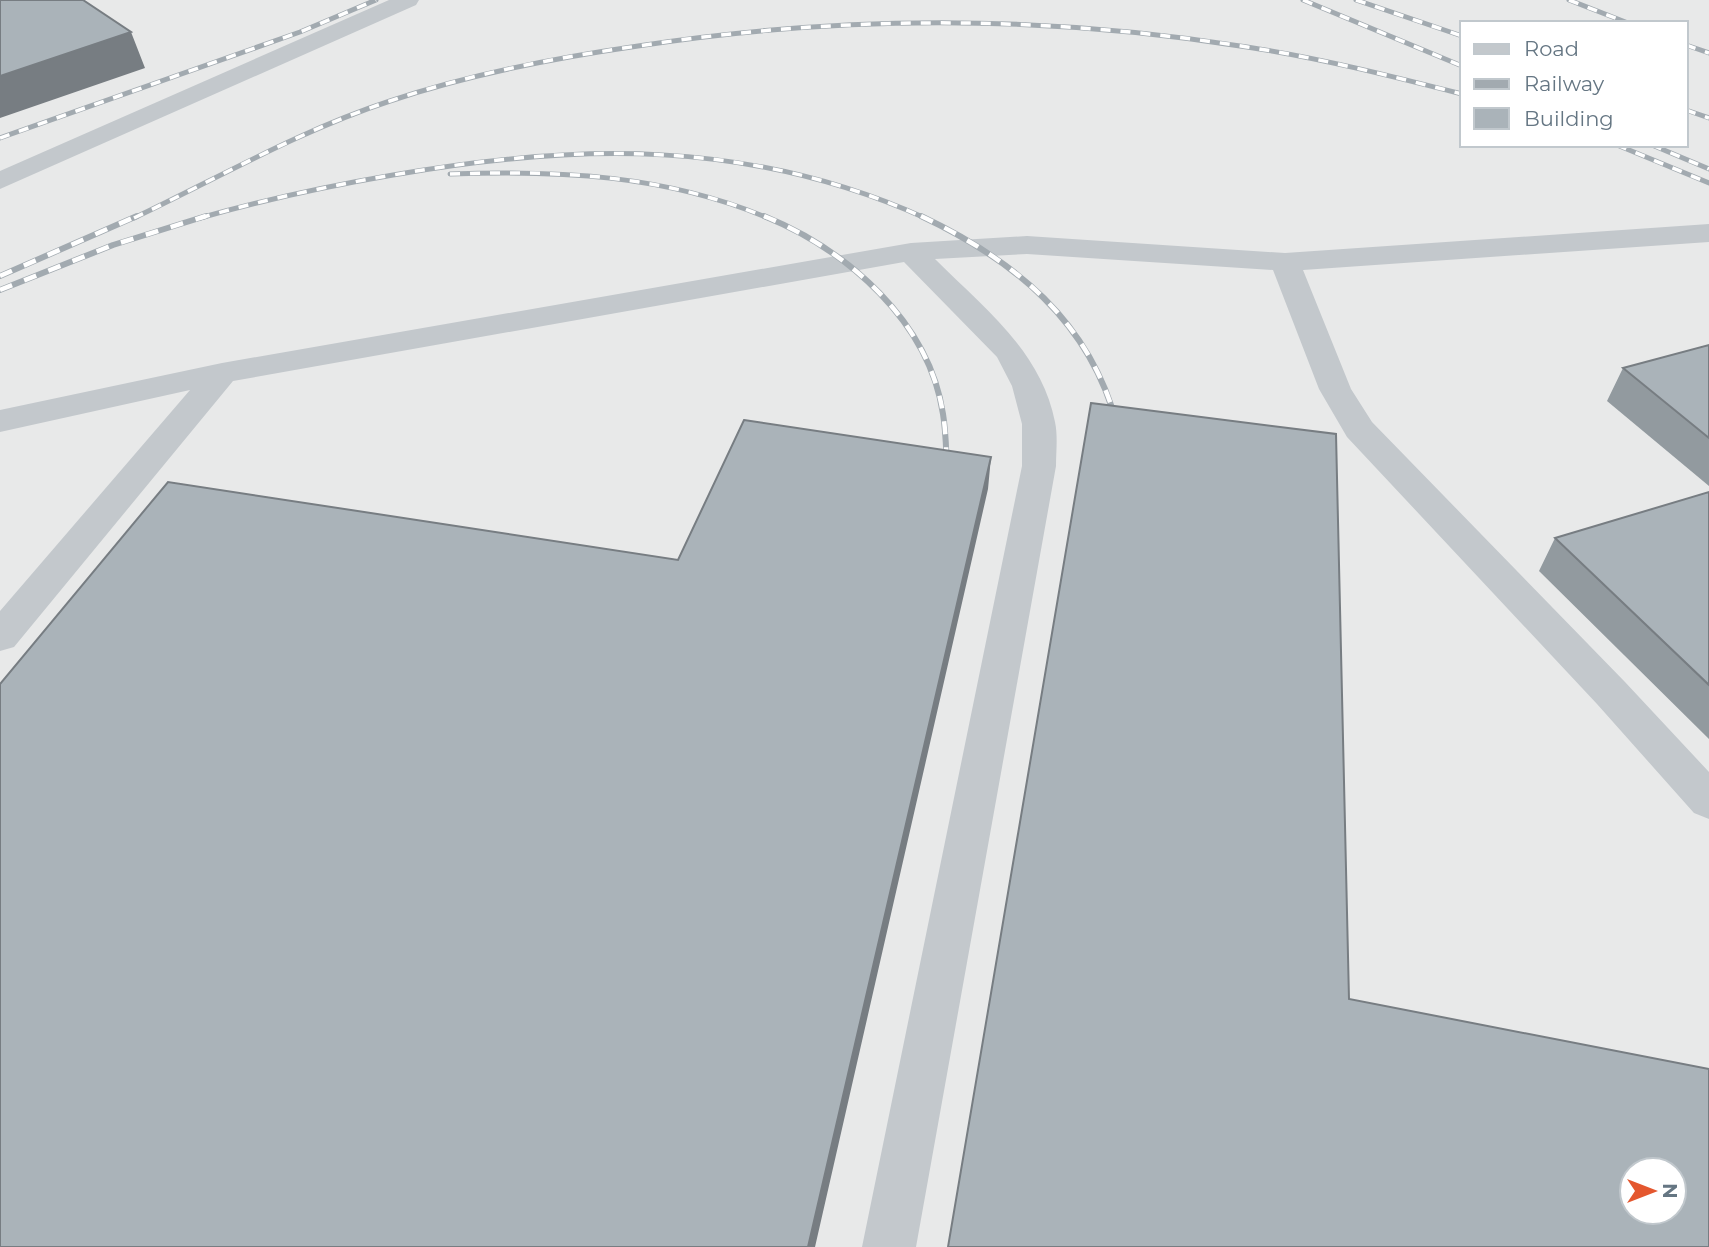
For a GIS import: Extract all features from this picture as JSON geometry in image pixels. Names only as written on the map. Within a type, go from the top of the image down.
[{"type":"lane","points":[[0,181],[408,0]]},
{"type":"lane","points":[[0,421],[222,373],[844,261],[911,252],[1027,245],[1284,262],[1709,233]]},
{"type":"lane","points":[[889,1247],[1039,466],[1038,424],[1028,386],[1011,353],[911,252]]},
{"type":"lane","points":[[1284,262],[1335,389],[1359,429],[1611,693],[1709,801]]},
{"type":"lane","points":[[0,637],[222,373]]},
{"type":"shaded area","points":[[0,0],[1709,0],[1709,1247],[0,1247]]},
{"type":"building","points":[[0,0],[83,0],[131,32],[0,76]]},
{"type":"building","points":[[1709,345],[1709,438],[1623,368]]},
{"type":"building","points":[[1091,403],[1336,434],[1349,999],[1709,1069],[1709,1247],[948,1247]]},
{"type":"building","points":[[744,420],[991,457],[808,1247],[0,1247],[0,684],[168,482],[678,560]]},
{"type":"building","points":[[1709,492],[1709,685],[1555,538]]},
{"type":"railway","points":[[0,138],[300,32],[376,0]]},
{"type":"railway","points":[[1303,0],[1460,65]]},
{"type":"railway","points":[[1356,0],[1460,35]]},
{"type":"railway","points":[[1569,0],[1623,21]]},
{"type":"railway","points":[[134,218],[324,126],[420,91],[481,75],[575,56],[714,36],[866,24],[1019,24],[1095,29],[1171,36],[1274,51],[1460,94]]},
{"type":"railway","points":[[1688,46],[1709,53]]},
{"type":"railway","points":[[1688,111],[1709,118]]},
{"type":"railway","points":[[1622,147],[1709,183]]},
{"type":"railway","points":[[1657,147],[1709,169]]},
{"type":"railway","points":[[200,218],[296,194],[393,175],[529,157],[596,154],[662,155],[728,161],[794,173],[859,192],[925,218]]},
{"type":"railway","points":[[450,174],[532,173],[612,178],[691,192],[768,218]]},
{"type":"railway","points":[[0,276],[137,216]]},
{"type":"railway","points":[[0,290],[113,245],[206,216]]},
{"type":"railway","points":[[764,216],[825,248],[853,269],[902,319],[921,349],[935,380],[944,421],[947,468]]},
{"type":"railway","points":[[921,216],[925,218]]},
{"type":"railway","points":[[925,218],[987,253],[1017,274],[1044,298],[1068,325],[1088,355],[1105,388],[1117,425]]}]
